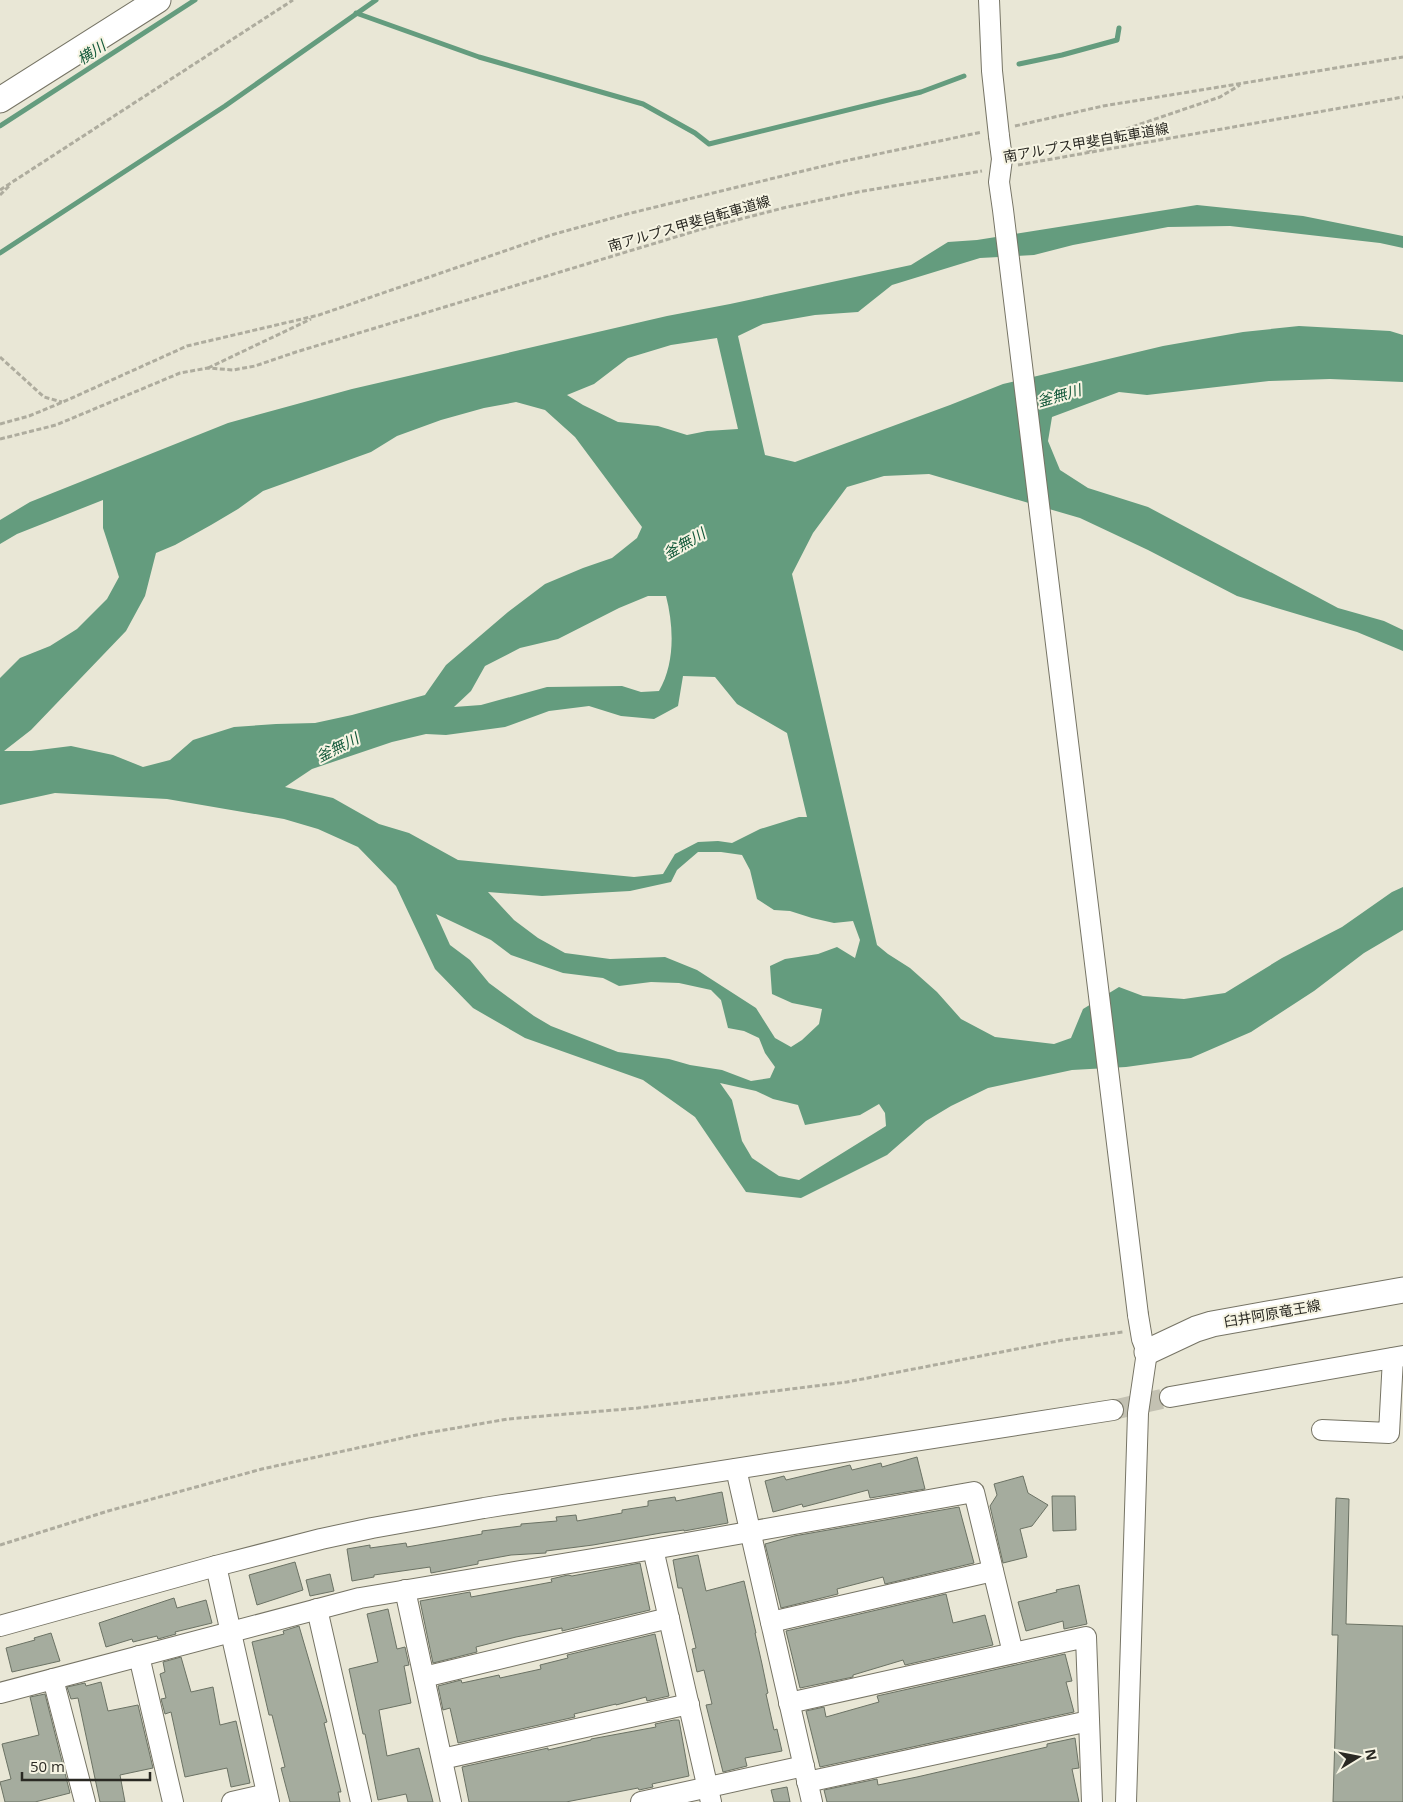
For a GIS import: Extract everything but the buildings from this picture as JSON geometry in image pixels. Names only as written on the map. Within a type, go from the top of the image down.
[{"type":"main road","points":[[0,100],[158,0]]},
{"type":"main road","name":"臼井阿原竜王線","points":[[1142,1333],[1196,1329],[1212,1324],[1403,1290]]},
{"type":"street","points":[[989,0],[992,71],[1002,159],[1000,182],[1002,201],[1142,1333],[1126,1802]]},
{"type":"street","points":[[1170,1397],[1398,1357],[1389,1433],[1322,1430]]},
{"type":"street","points":[[0,1626],[216,1566],[372,1528],[484,1508],[1113,1410]]},
{"type":"street","points":[[736,1469],[812,1802]]},
{"type":"street","points":[[0,1693],[360,1598],[653,1549],[750,1530],[974,1492],[1013,1653]]},
{"type":"street","points":[[653,1549],[710,1794]]},
{"type":"street","points":[[216,1566],[268,1798],[232,1802]]},
{"type":"street","points":[[771,1622],[993,1571]]},
{"type":"street","points":[[405,1590],[451,1802]]},
{"type":"street","points":[[317,1609],[361,1802]]},
{"type":"street","points":[[424,1677],[669,1618]]},
{"type":"street","points":[[789,1703],[1086,1637],[1092,1802]]},
{"type":"street","points":[[139,1656],[173,1802]]},
{"type":"street","points":[[54,1679],[85,1802]]},
{"type":"street","points":[[442,1760],[689,1704]]},
{"type":"street","points":[[641,1802],[710,1794],[1089,1721]]},
{"type":"path","points":[[0,190],[293,0]]},
{"type":"path","points":[[0,424],[29,416],[63,402],[186,346],[319,314],[551,235],[627,214],[840,162],[999,132],[1103,106],[1403,57]]},
{"type":"path","points":[[1084,154],[1120,131],[1220,97],[1243,84]]},
{"type":"path","name":"南アルプス甲斐自転車道線","points":[[1014,166],[1403,97]]},
{"type":"path","name":"南アルプス甲斐自転車道線","points":[[0,439],[56,425],[180,372],[208,368],[233,370],[255,366],[305,349],[684,235],[774,211],[858,192],[984,171]]},
{"type":"path","points":[[0,195],[15,180]]},
{"type":"path","points":[[208,368],[319,314]]},
{"type":"path","points":[[0,356],[44,397],[63,402]]},
{"type":"path","points":[[0,1545],[108,1511],[262,1469],[421,1434],[508,1420],[638,1408],[847,1382],[1063,1340],[1142,1333]]},
{"type":"water","name":"釜無川","points":[[1197,205],[1303,216],[1403,236],[1403,248],[1380,243],[1230,226],[1168,227],[1073,245],[1034,255],[980,258],[892,285],[858,312],[815,315],[763,324],[738,336],[765,455],[795,462],[1003,384],[1163,346],[1243,332],[1299,326],[1390,331],[1403,335],[1403,382],[1330,379],[1269,381],[1147,395],[1119,392],[1052,417],[1048,441],[1060,470],[1088,488],[1148,507],[1338,608],[1384,621],[1403,630],[1403,651],[1357,632],[1237,596],[1148,550],[1080,518],[929,474],[884,476],[847,487],[813,533],[792,574],[877,945],[910,968],[937,992],[961,1019],[995,1037],[1054,1044],[1071,1038],[1083,1009],[1119,987],[1143,996],[1184,999],[1225,993],[1282,958],[1342,927],[1392,892],[1403,887],[1403,930],[1364,953],[1314,991],[1251,1032],[1191,1058],[1126,1067],[1072,1070],[988,1088],[926,1121],[887,1155],[801,1198],[746,1192],[695,1117],[643,1080],[525,1038],[473,1008],[435,969],[396,886],[358,847],[318,829],[284,819],[167,799],[55,793],[0,805],[0,678],[20,658],[50,646],[77,629],[107,599],[119,577],[103,528],[103,500],[17,534],[0,544],[0,520],[30,502],[228,423],[352,389],[667,316],[911,265],[948,242],[977,240]],"holes":[[[717,338],[738,429],[707,431],[687,435],[658,426],[618,422],[567,395],[594,384],[628,358],[671,345]],[[516,402],[545,410],[575,437],[642,527],[637,538],[612,558],[545,584],[508,612],[446,665],[425,695],[315,723],[234,727],[193,740],[170,760],[143,767],[113,755],[71,746],[31,751],[4,751],[31,730],[126,631],[145,596],[156,553],[211,525],[263,491],[371,452],[397,436],[441,420],[484,408]],[[648,596],[666,596],[671,620],[672,645],[668,669],[659,691],[641,692],[622,686],[547,687],[481,705],[454,707],[471,691],[485,666],[520,648],[558,639],[619,608]],[[683,676],[715,677],[737,704],[787,733],[807,817],[799,817],[760,829],[732,843],[718,841],[698,842],[675,854],[663,874],[634,877],[458,860],[409,833],[379,824],[333,798],[285,787],[312,769],[392,742],[426,734],[446,735],[505,727],[549,711],[589,706],[621,716],[654,719],[678,706]],[[698,852],[721,852],[742,855],[750,870],[757,899],[774,910],[790,911],[834,923],[853,921],[860,940],[855,958],[837,947],[818,954],[785,959],[770,966],[772,994],[792,1003],[822,1009],[819,1024],[802,1040],[791,1047],[775,1038],[756,1008],[697,970],[665,957],[610,959],[565,953],[538,938],[514,920],[488,892],[542,896],[630,891],[671,882],[677,870]],[[436,914],[491,940],[511,955],[563,973],[603,978],[619,986],[651,982],[679,983],[711,990],[721,1000],[728,1028],[744,1031],[759,1038],[765,1053],[775,1067],[770,1078],[751,1081],[722,1070],[690,1065],[669,1059],[618,1052],[551,1026],[534,1016],[489,983],[470,960],[450,945]],[[720,1083],[756,1091],[773,1099],[798,1105],[805,1125],[860,1115],[879,1104],[885,1113],[886,1126],[799,1180],[779,1176],[752,1158],[742,1141],[732,1100]]]},
{"type":"waterway","name":"横川","points":[[0,126],[195,0]]},
{"type":"waterway","points":[[0,253],[225,106],[376,0]]},
{"type":"waterway","points":[[356,13],[479,57],[643,104],[695,133],[709,144],[921,92],[964,76]]},
{"type":"waterway","points":[[1019,64],[1117,40],[1119,28]]},
{"type":"tunnel","points":[[1113,1410],[1170,1397]]}]
